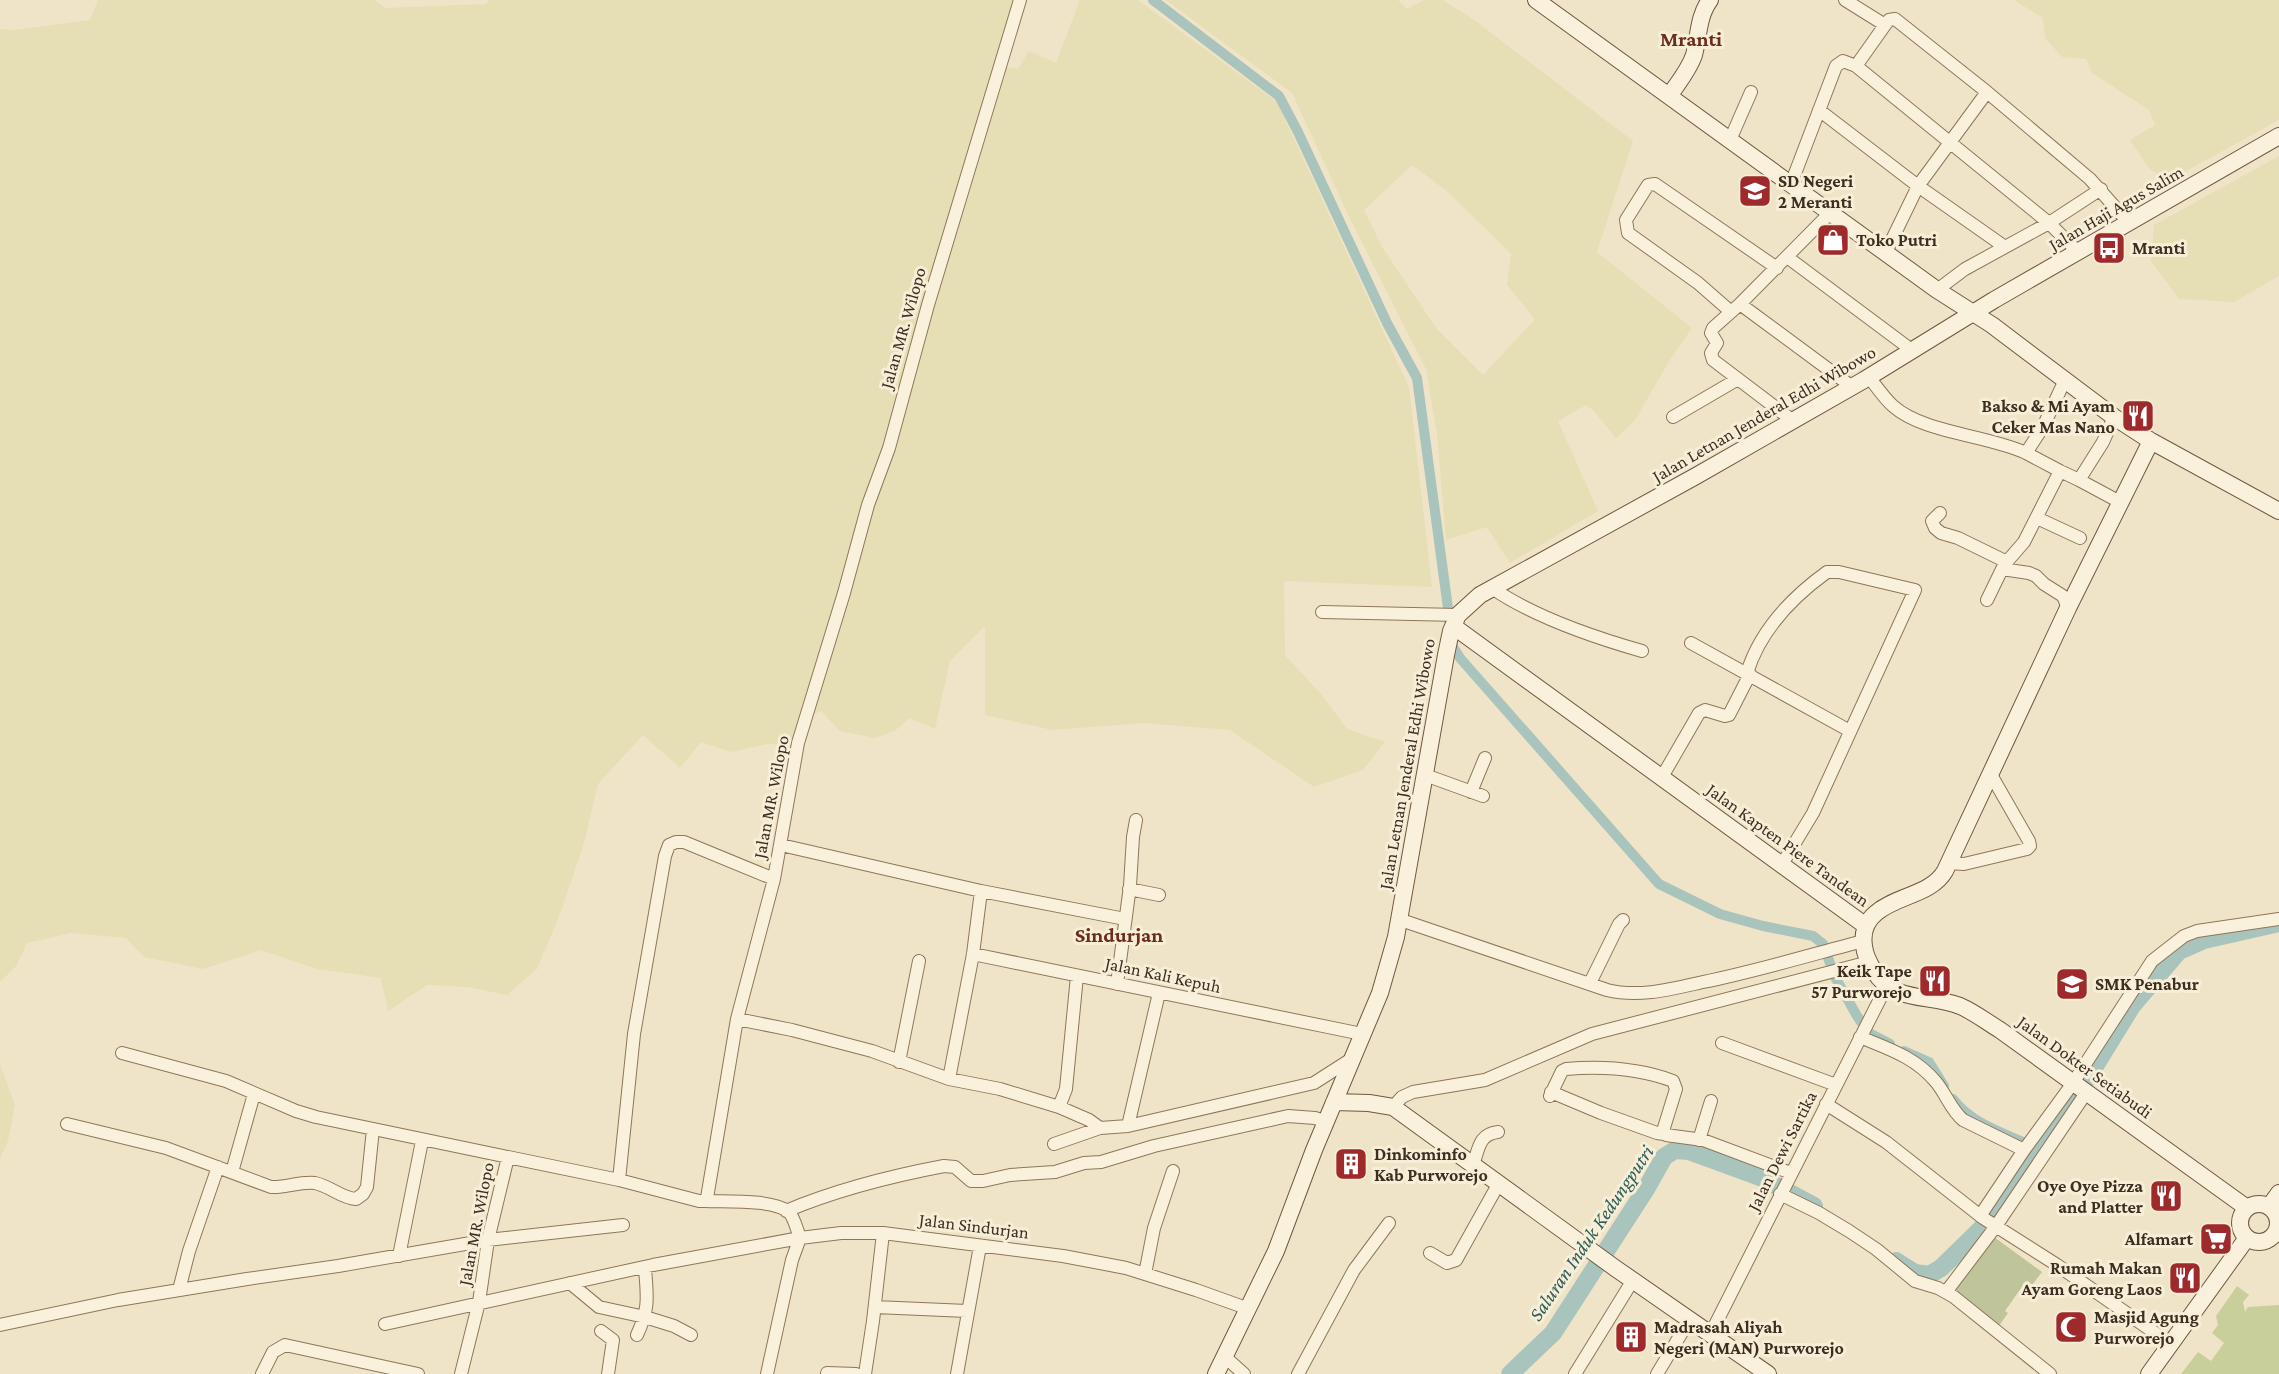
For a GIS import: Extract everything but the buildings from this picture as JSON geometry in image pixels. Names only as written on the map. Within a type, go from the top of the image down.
[{"type":"street","name":"Jalan MR. Wilopo","points":[[461,1374],[478,1302],[488,1240],[508,1157],[705,1201],[723,1112],[737,1019],[774,879],[798,743],[844,593],[868,505],[889,448],[925,317],[1020,0]]},
{"type":"street","points":[[1536,0],[2114,417],[2151,441],[2279,510]]},
{"type":"street","points":[[1669,96],[1689,67],[1700,20],[1710,0]]},
{"type":"street","points":[[1845,0],[1885,25]]},
{"type":"street","points":[[1856,66],[1891,19],[1902,23],[2101,189],[2129,223]]},
{"type":"street","points":[[1791,184],[1836,66],[1842,61],[1856,66],[1951,142],[2049,223],[2079,252]]},
{"type":"street","points":[[1730,140],[1751,92]]},
{"type":"street","points":[[1886,252],[1918,186],[1987,92]]},
{"type":"street","points":[[1819,111],[1918,186],[2005,247]]},
{"type":"street","name":"Jalan Haji Agus Salim","points":[[1973,314],[2279,136]]},
{"type":"street","points":[[1777,268],[1655,184],[1648,185],[1626,220],[1628,233],[1851,386]]},
{"type":"street","points":[[1937,290],[1965,268],[2049,223],[2101,189]]},
{"type":"street","points":[[1792,420],[1711,357],[1717,345],[1711,330],[1777,268],[1831,212]]},
{"type":"street","points":[[1787,257],[1913,351]]},
{"type":"street","name":"Jalan Letnan Jenderal Edhi Wibowo","points":[[1216,1374],[1250,1309],[1276,1251],[1314,1150],[1388,969],[1451,624],[1468,605],[1492,588],[1686,482],[1869,377],[1973,314]]},
{"type":"street","points":[[1869,377],[1893,407],[1920,422],[2002,443],[2120,502]]},
{"type":"street","points":[[1673,417],[1738,379]]},
{"type":"street","points":[[2026,453],[2043,427],[2065,381]]},
{"type":"street","points":[[2079,480],[2103,442],[2114,417]]},
{"type":"street","name":"Jalan Kapten Piere Tandean","points":[[1451,624],[1781,866],[1864,933],[1875,913],[1883,907],[1935,884],[1941,879],[2068,608],[2151,441]]},
{"type":"street","points":[[1987,600],[2005,565],[2022,547],[2060,471]]},
{"type":"street","points":[[1940,513],[1932,521],[1941,533],[1958,538],[2005,565],[2036,576],[2063,596],[2068,608]]},
{"type":"street","points":[[2037,518],[2080,538]]},
{"type":"street","points":[[1662,777],[1699,713],[1705,710],[1729,716],[1748,674],[1760,638],[1776,617],[1827,572],[1915,590],[1813,813],[1781,866]]},
{"type":"street","points":[[1492,588],[1515,602],[1557,621],[1642,651]]},
{"type":"street","points":[[1322,612],[1451,624]]},
{"type":"street","points":[[1691,642],[1850,732]]},
{"type":"street","points":[[1425,775],[1477,794],[1485,758]]},
{"type":"street","points":[[1948,863],[1964,864],[2029,848],[2029,841],[1990,773]]},
{"type":"street","points":[[1117,984],[1136,820]]},
{"type":"street","points":[[619,1180],[634,1034],[665,856],[669,845],[684,842],[774,879]]},
{"type":"street","points":[[781,845],[981,891],[1125,919]]},
{"type":"street","points":[[1129,889],[1159,895]]},
{"type":"street","points":[[948,1079],[973,954],[981,891]]},
{"type":"street","points":[[1398,919],[1617,993],[1662,991],[1735,976],[1842,946],[1864,933],[1869,963],[1886,987]]},
{"type":"street","points":[[1988,1221],[2080,1088],[2152,961],[2184,936],[2197,931],[2279,919]]},
{"type":"street","points":[[1590,983],[1623,920]]},
{"type":"street","name":"Jalan Kali Kepuh","points":[[973,954],[1362,1034]]},
{"type":"street","points":[[899,1062],[919,961]]},
{"type":"street","points":[[1393,1107],[1402,1096],[1413,1092],[1485,1080],[1592,1034],[1869,963]]},
{"type":"street","points":[[1059,1107],[1066,1089],[1077,976]]},
{"type":"street","name":"Jalan Dokter Setiabudi","points":[[1886,987],[1896,993],[1946,1002],[1971,1011],[2247,1208]]},
{"type":"street","name":"Jalan Dewi Sartika","points":[[1711,1333],[1886,987]]},
{"type":"street","points":[[1128,1126],[1159,993]]},
{"type":"street","points":[[737,1019],[792,1030],[872,1051],[948,1079],[1000,1089],[1059,1107],[1089,1120],[1100,1128]]},
{"type":"street","points":[[1861,1035],[1915,1061],[1936,1083],[1954,1111],[1963,1120],[2027,1146]]},
{"type":"street","points":[[1722,1043],[1836,1085]]},
{"type":"street","points":[[122,1053],[226,1081],[296,1111],[422,1141],[508,1157]]},
{"type":"street","points":[[1054,1144],[1100,1128],[1128,1126],[1314,1083],[1353,1058]]},
{"type":"street","points":[[1664,1134],[1676,1089],[1672,1082],[1654,1074],[1603,1068],[1566,1069],[1562,1071],[1550,1094],[1657,1133],[1725,1147],[1790,1175]]},
{"type":"street","points":[[1946,1292],[1988,1221],[2027,1146],[2080,1088]]},
{"type":"street","points":[[232,1172],[254,1094]]},
{"type":"street","points":[[1699,1140],[1711,1101]]},
{"type":"street","points":[[1334,1102],[1369,1103],[1393,1107],[1615,1268],[1768,1374]]},
{"type":"street","points":[[1826,1104],[1894,1148],[1988,1221],[2057,1265],[2171,1344]]},
{"type":"street","points":[[786,1211],[807,1202],[875,1182],[940,1167],[955,1167],[971,1181],[983,1181],[1010,1175],[1056,1172],[1084,1163],[1101,1162],[1154,1146],[1288,1116],[1309,1117],[1327,1122]]},
{"type":"street","points":[[67,1124],[166,1148],[271,1187],[285,1188],[301,1183],[311,1183],[328,1186],[347,1197],[356,1198],[368,1187],[373,1129]]},
{"type":"street","points":[[1473,1165],[1484,1136],[1498,1132]]},
{"type":"street","points":[[399,1256],[422,1141]]},
{"type":"street","points":[[179,1290],[189,1251],[218,1167]]},
{"type":"street","points":[[1145,1274],[1154,1228],[1173,1171]]},
{"type":"street","points":[[1430,1253],[1447,1263],[1456,1260],[1499,1183]]},
{"type":"street","points":[[1781,1194],[1849,1231],[1876,1249],[1915,1281],[1946,1292],[1963,1303],[2050,1374]]},
{"type":"street","points":[[2274,1200],[2278,1219],[2277,1236],[2264,1242],[2255,1242],[2247,1238],[2243,1234],[2240,1223],[2243,1212],[2247,1208],[2274,1200]]},
{"type":"street","points":[[705,1201],[775,1206],[791,1214],[800,1238],[792,1260],[767,1374]]},
{"type":"street","points":[[1298,1374],[1354,1270],[1389,1223]]},
{"type":"street","points":[[0,1325],[108,1302],[488,1240],[623,1225]]},
{"type":"street","name":"Jalan Sindurjan","points":[[385,1324],[478,1302],[645,1268],[800,1238],[841,1233],[883,1233],[1063,1256],[1145,1274],[1250,1309]]},
{"type":"street","points":[[865,1374],[883,1233]]},
{"type":"street","points":[[2149,1374],[2247,1238]]},
{"type":"street","points":[[957,1374],[980,1246]]},
{"type":"street","points":[[637,1335],[645,1317],[648,1299],[645,1268]]},
{"type":"street","points":[[1575,1374],[1633,1280]]},
{"type":"street","points":[[570,1283],[599,1307],[645,1317],[674,1326],[691,1335]]},
{"type":"street","points":[[875,1307],[967,1311]]},
{"type":"street","points":[[1657,1374],[1690,1318]]},
{"type":"street","points":[[601,1331],[613,1340],[608,1374]]},
{"type":"street","points":[[262,1374],[273,1353],[285,1345],[418,1374]]},
{"type":"street","points":[[1225,1357],[1244,1374]]},
{"type":"street","points":[[826,1373],[856,1374]]},
{"type":"shaded area","points":[[98,0],[374,0],[385,8],[486,4],[489,0],[1016,0],[1003,67],[1018,69],[1029,51],[1056,63],[1080,0],[1138,0],[1277,102],[1409,387],[1432,587],[1284,581],[1285,655],[1321,694],[1347,729],[1385,742],[1363,770],[1314,787],[1230,730],[1144,723],[1052,730],[985,715],[985,626],[950,661],[935,729],[909,718],[896,730],[875,738],[840,731],[821,711],[804,717],[796,743],[768,744],[731,752],[701,742],[680,768],[643,735],[598,784],[584,843],[560,914],[537,969],[507,995],[467,987],[427,985],[388,1011],[381,978],[317,969],[261,950],[203,969],[144,957],[126,938],[71,933],[27,943],[16,966],[0,982],[0,29],[15,30],[90,20]]},
{"type":"shaded area","points":[[1166,0],[1398,0],[1407,9],[1424,0],[1443,0],[1473,19],[1633,141],[1597,252],[1692,328],[1671,358],[1635,420],[1616,438],[1593,410],[1586,405],[1558,421],[1598,511],[1510,563],[1487,527],[1446,540],[1437,435],[1426,369],[1350,219],[1292,93]],"holes":[[[1412,165],[1447,191],[1511,254],[1507,285],[1535,319],[1483,375],[1436,328],[1382,247],[1364,210]]]},
{"type":"shaded area","points":[[2014,0],[2279,0],[2279,120],[2166,182],[2148,167],[2130,140],[2155,125],[2149,110],[2092,73],[2086,59],[2062,57],[2045,38],[2043,18]]},
{"type":"shaded area","points":[[2279,156],[2279,276],[2234,302],[2179,299],[2151,261],[2154,225]]},
{"type":"shaded area","points":[[0,1064],[15,1105],[8,1141],[0,1158]]},
{"type":"green space","points":[[1990,1234],[2042,1272],[2032,1285],[2026,1281],[2005,1311],[2008,1313],[1996,1330],[1946,1292]]},
{"type":"green space","points":[[2237,1286],[2249,1295],[2243,1302],[2245,1312],[2248,1307],[2279,1305],[2279,1374],[2181,1374],[2198,1352],[2211,1361],[2224,1343],[2212,1333],[2218,1325],[2216,1316]]},
{"type":"waterway","points":[[1153,0],[1279,96],[1387,323],[1417,378],[1450,623]]},
{"type":"waterway","points":[[1452,638],[1453,647],[1460,658],[1659,884],[1720,914],[1813,936],[1823,944],[1835,977],[1869,1033],[1890,1044]]},
{"type":"waterway","name":"Saluran Induk Kedungputri","points":[[2087,1079],[2132,1006],[2179,951],[2204,940],[2279,923]]},
{"type":"waterway","points":[[1904,1051],[1929,1062],[1944,1086]]},
{"type":"waterway","points":[[1953,1099],[1970,1116],[1981,1123],[2037,1148]]},
{"type":"waterway","name":"Saluran Induk Kedungputri","points":[[1896,1261],[1915,1273],[1929,1275],[1941,1268],[1981,1229],[2073,1100]]},
{"type":"waterway","name":"Saluran Induk Kedungputri","points":[[1510,1374],[1553,1333],[1646,1189],[1664,1157],[1675,1150],[1689,1151],[1760,1177],[1814,1206]]},
{"type":"place","name":"SD Negeri 2 Meranti","points":[[1755,191]]},
{"type":"place","name":"Toko Putri","points":[[1833,240]]},
{"type":"place","name":"Mranti","points":[[2109,248]]},
{"type":"place","name":"Bakso & Mi Ayam Ceker Mas Nano","points":[[2138,416]]},
{"type":"place","name":"Keik Tape 57 Purworejo","points":[[1935,981]]},
{"type":"place","name":"SMK Penabur","points":[[2072,984]]},
{"type":"place","name":"Dinkominfo Kab Purworejo","points":[[1351,1164]]},
{"type":"place","name":"Oye Oye Pizza and Platter","points":[[2166,1196]]},
{"type":"place","name":"Alfamart","points":[[2216,1239]]},
{"type":"place","name":"Rumah Makan Ayam Goreng Laos","points":[[2185,1278]]},
{"type":"place","name":"Masjid Agung Purworejo","points":[[2071,1327]]},
{"type":"place","name":"Madrasah Aliyah Negeri (MAN) Purworejo","points":[[1631,1337]]},
{"type":"district","name":"Mranti","points":[[1691,39]]},
{"type":"district","name":"Sindurjan","points":[[1119,935]]}]
